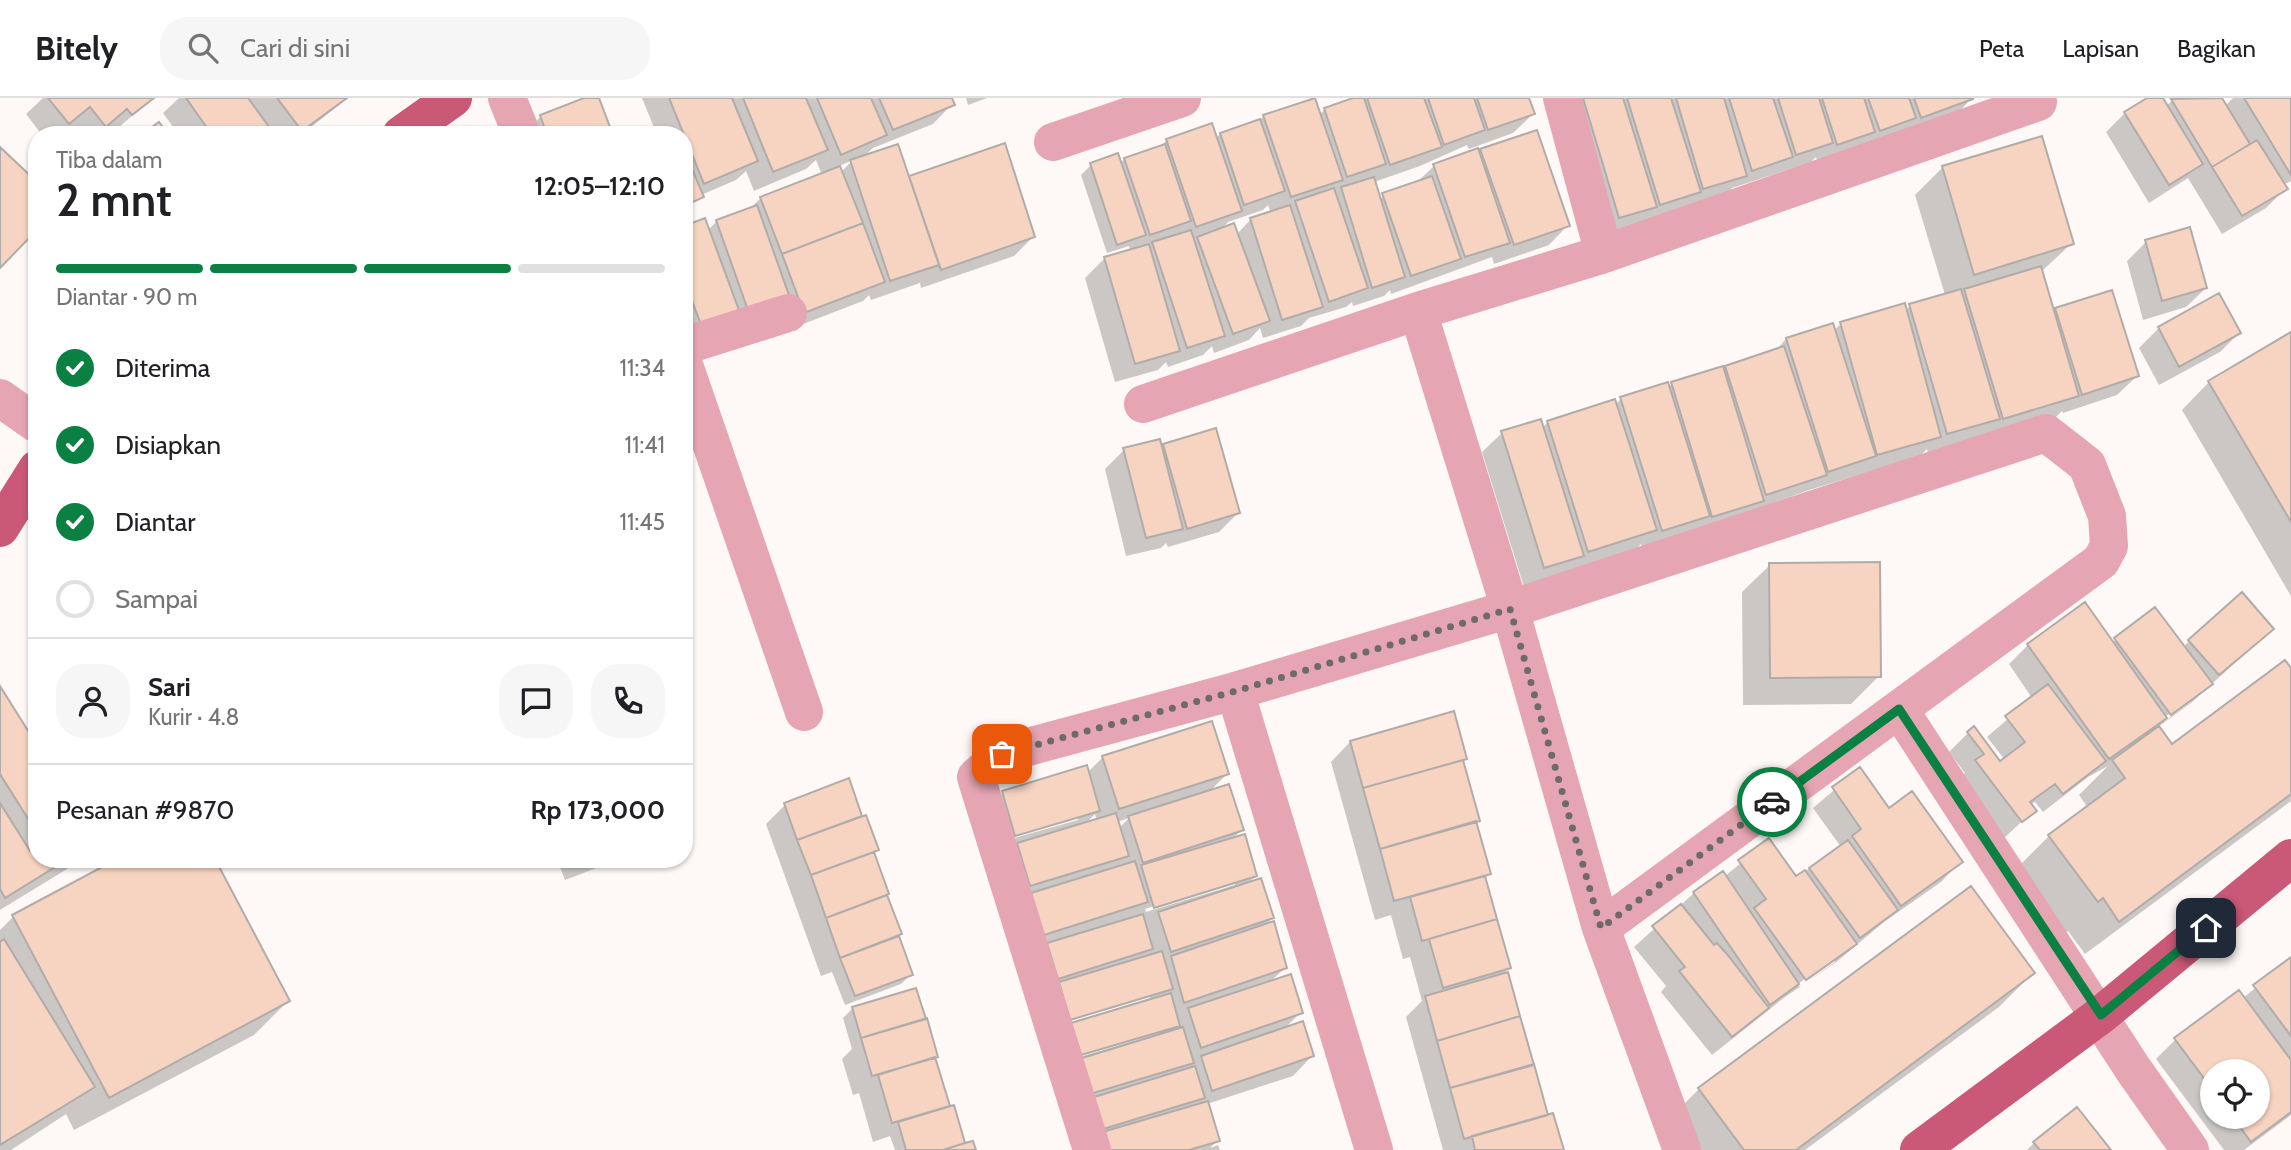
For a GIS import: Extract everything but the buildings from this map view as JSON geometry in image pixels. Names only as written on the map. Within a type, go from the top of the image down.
[{"type":"main road","points":[[414,126],[453,98]]},
{"type":"main road","points":[[0,528],[28,483]]},
{"type":"main road","points":[[1919,1150],[2101,1015],[2291,858]]},
{"type":"street","points":[[507,98],[518,126]]},
{"type":"street","points":[[1053,142],[1182,98]]},
{"type":"street","points":[[1562,98],[1604,254]]},
{"type":"street","points":[[1143,404],[1418,311],[1604,254],[2038,102]]},
{"type":"street","points":[[1418,311],[1510,609],[1601,928],[1682,1150]]},
{"type":"street","points":[[693,343],[788,313]]},
{"type":"street","points":[[693,391],[804,712]]},
{"type":"street","points":[[0,398],[28,418]]},
{"type":"street","points":[[1092,1150],[976,777],[1002,754],[1236,691],[1510,609],[2046,433],[2087,465],[2106,516],[2109,546],[2101,561],[1601,928]]},
{"type":"street","points":[[1236,691],[1374,1150]]},
{"type":"street","points":[[1899,709],[2101,1015],[2133,1069],[2190,1150]]},
{"type":"way so far","points":[[1002,754],[1236,691],[1510,609],[1601,928],[1772,802]]},
{"type":"route","points":[[1772,802],[1899,709],[2101,1015],[2206,928]]}]
